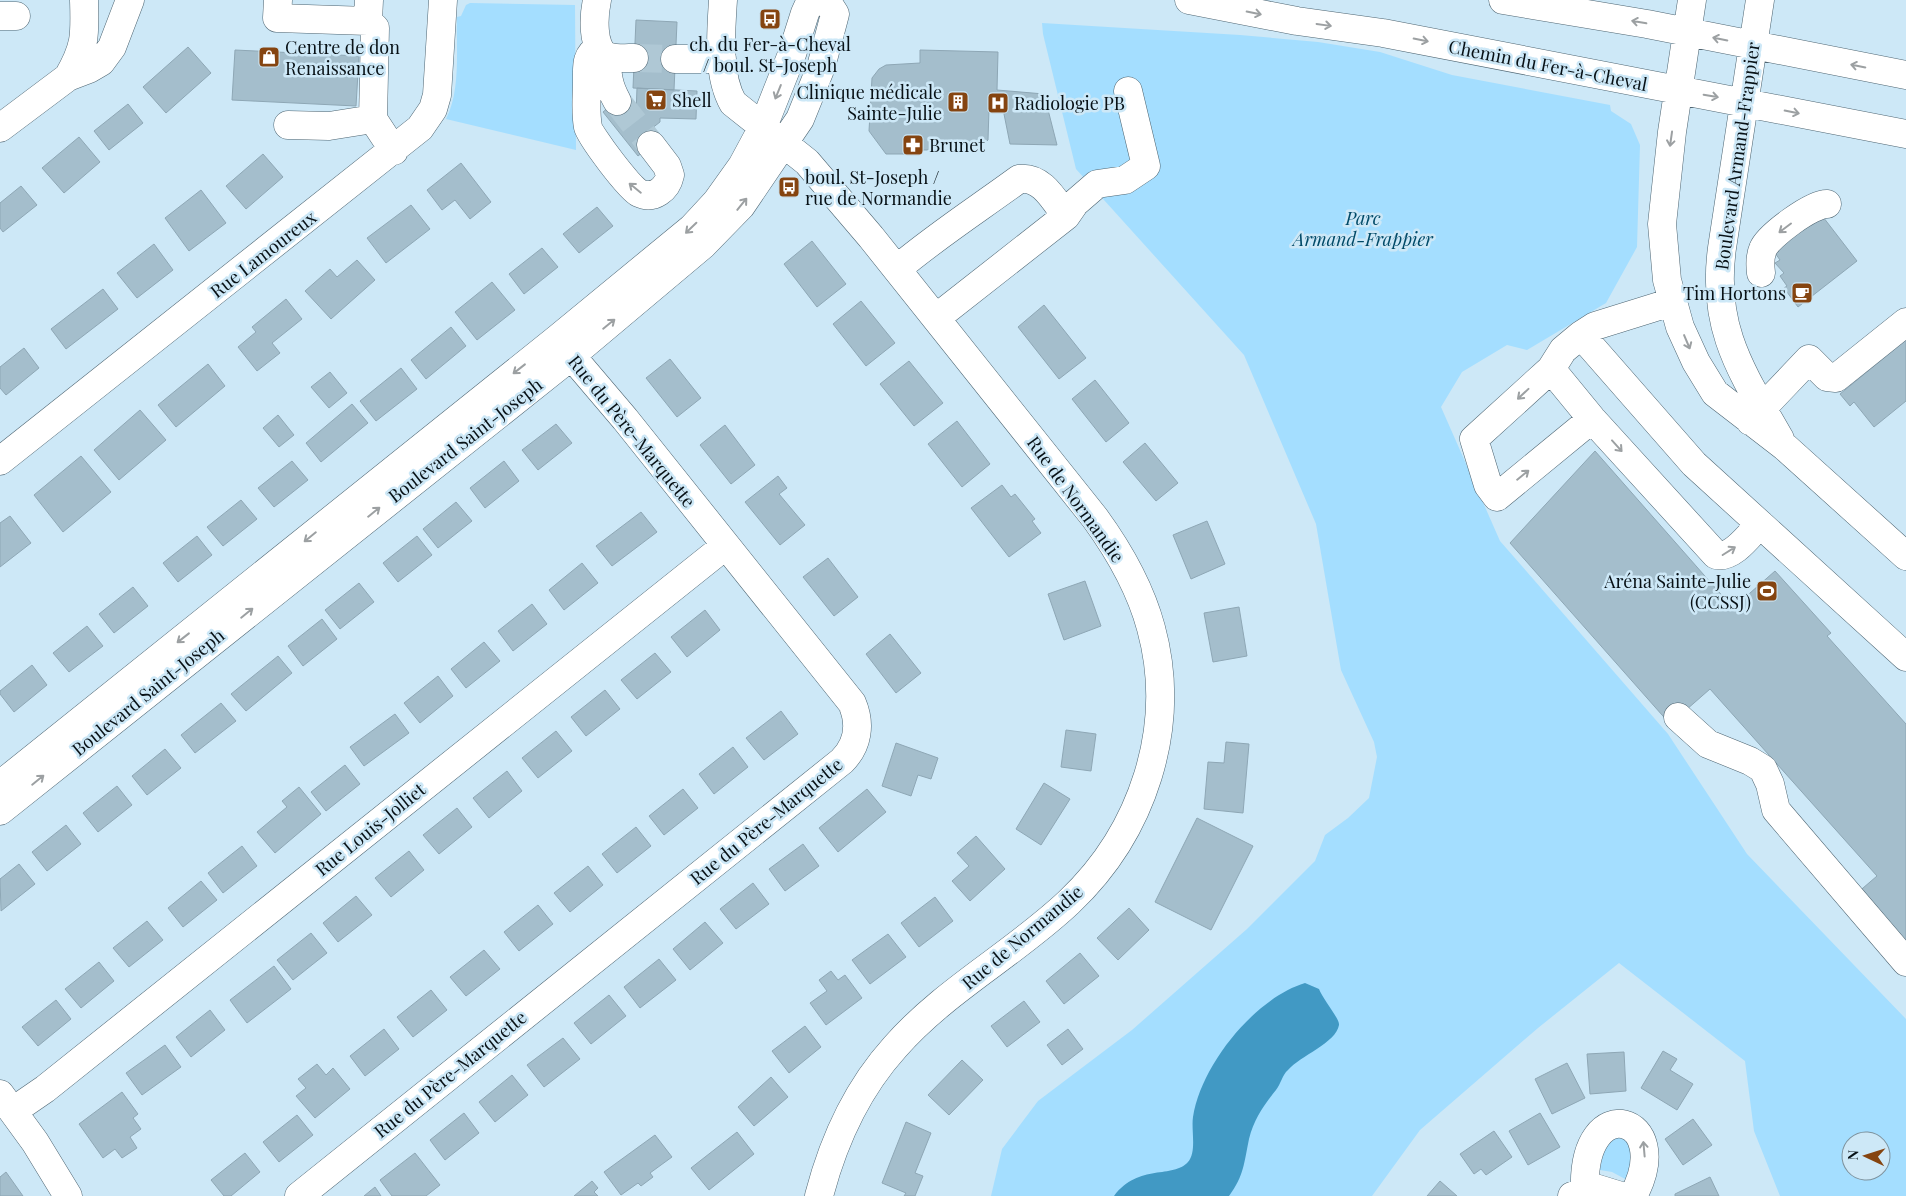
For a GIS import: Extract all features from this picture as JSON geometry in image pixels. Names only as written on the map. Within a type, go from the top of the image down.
[{"type":"street","points":[[68,77],[80,55],[85,36],[84,0]]},
{"type":"street","points":[[0,128],[68,77],[101,62],[112,47],[130,0]]},
{"type":"street","points":[[278,0],[277,18],[368,11],[375,28],[373,119],[394,151]]},
{"type":"street","name":"Rue Lamoureux","points":[[0,461],[394,151],[420,128],[435,103],[438,88],[443,0]]},
{"type":"street","points":[[597,0],[596,29],[603,52],[609,88],[617,101]]},
{"type":"street","name":"Rue de Normandie","points":[[723,0],[722,59],[727,92],[733,103],[786,143],[807,162],[897,268],[1111,540],[1134,580],[1149,620],[1157,651],[1161,698],[1158,731],[1152,761],[1136,806],[1126,829],[1100,868],[1053,916],[933,1011],[894,1048],[878,1067],[852,1109],[832,1154],[819,1196]]},
{"type":"street","name":"Boulevard Saint-Joseph","points":[[0,811],[564,347],[692,228],[717,201],[742,166],[764,127],[792,54],[804,12],[811,0]]},
{"type":"street","name":"Boulevard Saint-Joseph","points":[[0,785],[564,347],[704,245],[741,206],[786,143],[800,119],[828,46],[835,14],[826,0]]},
{"type":"street","name":"Chemin du Fer-à-Cheval","points":[[1188,0],[1297,21],[1383,33],[1906,134]]},
{"type":"street","points":[[1503,0],[1542,5],[1906,75]]},
{"type":"street","name":"Boulevard Armand-Frappier","points":[[1692,0],[1678,90],[1662,224],[1664,262],[1672,302],[1687,345],[1708,384],[1724,402],[1756,415]]},
{"type":"street","name":"Boulevard Armand-Frappier","points":[[1760,0],[1721,259],[1720,295],[1728,342],[1756,415],[1784,447],[1906,556]]},
{"type":"street","points":[[634,58],[593,51],[587,64],[588,128],[633,188],[648,195],[656,194],[663,190],[670,175],[667,166],[651,145]]},
{"type":"street","points":[[675,59],[722,59]]},
{"type":"street","points":[[936,318],[1066,216],[1075,203],[1097,184],[1125,180],[1146,166],[1128,90]]},
{"type":"street","points":[[288,125],[329,126],[373,119]]},
{"type":"street","points":[[897,268],[926,244],[1019,179],[1025,178],[1038,182],[1066,216]]},
{"type":"street","points":[[1761,273],[1760,258],[1768,240],[1814,206],[1826,204]]},
{"type":"street","points":[[1592,419],[1497,497],[1490,489],[1474,439],[1551,369],[1563,350],[1580,335],[1595,326],[1672,302]]},
{"type":"street","points":[[1756,415],[1809,359],[1827,377],[1836,378],[1906,322]]},
{"type":"street","points":[[1580,335],[1694,464],[1906,657]]},
{"type":"street","name":"Rue du Père-Marquette","points":[[299,1196],[848,755],[856,740],[856,712],[852,703],[564,347]]},
{"type":"street","points":[[1551,369],[1592,419],[1716,555],[1721,556],[1731,552],[1760,524]]},
{"type":"street","name":"Rue Louis-Jolliet","points":[[7,1103],[45,1089],[725,546]]},
{"type":"street","points":[[1678,717],[1708,744],[1750,761],[1763,769],[1767,776],[1776,810],[1906,962]]},
{"type":"street","points":[[7,1103],[35,1142],[68,1196]]},
{"type":"street","points":[[1579,1193],[1585,1181],[1593,1142],[1598,1132],[1605,1126],[1626,1125],[1636,1131],[1643,1139],[1646,1149],[1643,1168],[1633,1196]]},
{"type":"street","points":[[1579,1193],[1595,1188],[1621,1196]]},
{"type":"green space","points":[[470,3],[575,5],[576,150],[446,119],[451,108],[456,82],[457,17],[461,16],[466,5]]},
{"type":"green space","name":"Parc Armand-Frappier","points":[[1042,23],[1240,35],[1318,42],[1380,52],[1452,75],[1610,105],[1611,111],[1631,124],[1640,145],[1637,247],[1606,303],[1527,350],[1507,345],[1462,372],[1441,407],[1500,541],[1668,734],[1747,854],[1906,1019],[1906,1196],[1780,1196],[1754,1131],[1745,1061],[1619,963],[1538,1028],[1420,1130],[1372,1196],[991,1196],[1002,1149],[1038,1101],[1132,1030],[1247,929],[1315,861],[1325,835],[1348,818],[1369,798],[1377,757],[1374,742],[1341,670],[1316,524],[1244,355],[1076,169],[1043,34]]},
{"type":"green space","points":[[1613,1137],[1633,1141],[1629,1181],[1612,1172],[1600,1170],[1604,1149]]},
{"type":"shaded area","points":[[1305,983],[1319,989],[1337,1018],[1339,1025],[1331,1038],[1284,1074],[1278,1088],[1254,1125],[1241,1176],[1229,1196],[1114,1196],[1134,1179],[1144,1175],[1174,1170],[1188,1162],[1191,1158],[1193,1147],[1193,1117],[1198,1097],[1207,1076],[1219,1056],[1233,1036],[1250,1018],[1286,991]]},
{"type":"building","name":"Shell","points":[[636,20],[677,22],[674,90],[633,88]]},
{"type":"building","points":[[188,47],[211,73],[166,113],[143,87]]},
{"type":"building","points":[[235,50],[359,56],[356,106],[232,100]]},
{"type":"building","name":"Clinique médicale Sainte-Julie","points":[[920,50],[998,52],[997,90],[1044,94],[1057,145],[1010,144],[1003,109],[989,109],[988,140],[986,142],[933,141],[933,150],[918,150],[918,154],[886,154],[869,131],[872,78],[879,69],[886,65],[920,63]]},
{"type":"building","points":[[637,88],[697,91],[696,119],[660,118],[660,122],[651,129],[659,139],[638,156],[603,112],[622,96],[636,114]]},
{"type":"building","points":[[128,104],[143,123],[109,150],[94,131]]},
{"type":"building","points":[[79,137],[100,162],[64,193],[42,168]]},
{"type":"building","points":[[263,154],[283,177],[246,209],[226,186]]},
{"type":"building","points":[[461,163],[491,202],[470,219],[455,200],[442,210],[427,190]]},
{"type":"building","points":[[21,186],[37,205],[3,232],[0,228],[0,203]]},
{"type":"building","points":[[201,190],[226,223],[189,251],[165,218]]},
{"type":"building","points":[[411,205],[430,229],[386,263],[367,238]]},
{"type":"building","points":[[597,207],[613,226],[579,253],[563,234]]},
{"type":"building","points":[[1820,213],[1857,261],[1798,307],[1784,288],[1787,286],[1780,276],[1784,273],[1775,263],[1780,260],[1773,250]]},
{"type":"building","points":[[812,241],[846,284],[817,307],[784,264]]},
{"type":"building","points":[[154,244],[173,270],[137,298],[117,273]]},
{"type":"building","points":[[542,248],[558,267],[524,294],[509,274]]},
{"type":"building","points":[[357,260],[375,280],[331,319],[305,291],[330,269],[337,277]]},
{"type":"building","points":[[492,282],[515,310],[477,340],[455,312]]},
{"type":"building","points":[[103,289],[118,309],[66,349],[51,329]]},
{"type":"building","points":[[286,299],[302,319],[272,343],[280,353],[257,371],[238,347],[256,332],[252,327]]},
{"type":"building","points":[[861,301],[895,343],[866,366],[833,324]]},
{"type":"building","points":[[1044,305],[1086,358],[1059,379],[1018,327]]},
{"type":"building","points":[[451,327],[466,346],[426,379],[411,360]]},
{"type":"building","points":[[1906,340],[1906,401],[1874,427],[1854,402],[1850,406],[1840,394]]},
{"type":"building","points":[[24,348],[39,368],[6,395],[0,388],[0,367]]},
{"type":"building","points":[[670,359],[701,398],[677,417],[646,378]]},
{"type":"building","points":[[909,361],[943,403],[914,426],[880,384]]},
{"type":"building","points":[[208,364],[225,386],[176,427],[158,405]]},
{"type":"building","points":[[401,368],[417,389],[376,421],[360,401]]},
{"type":"building","points":[[330,372],[347,393],[329,408],[311,387]]},
{"type":"building","points":[[1095,380],[1129,423],[1106,442],[1072,399]]},
{"type":"building","points":[[352,404],[368,423],[321,462],[306,443]]},
{"type":"building","points":[[140,410],[166,440],[119,480],[94,450]]},
{"type":"building","points":[[278,415],[294,435],[279,447],[263,428]]},
{"type":"building","points":[[957,421],[990,464],[962,487],[928,444]]},
{"type":"building","points":[[556,424],[572,443],[538,470],[522,450]]},
{"type":"building","points":[[725,425],[755,465],[731,484],[700,445]]},
{"type":"building","points":[[1145,443],[1178,483],[1156,501],[1123,462]]},
{"type":"building","points":[[1595,451],[1733,608],[1775,571],[1831,633],[1827,636],[1906,724],[1906,950],[1856,894],[1877,876],[1710,689],[1670,724],[1510,543]]},
{"type":"building","points":[[81,456],[111,492],[63,532],[34,495]]},
{"type":"building","points":[[292,461],[308,480],[274,507],[258,488]]},
{"type":"building","points":[[504,461],[519,481],[485,508],[470,488]]},
{"type":"building","points":[[778,476],[787,488],[779,494],[805,525],[780,545],[745,502]]},
{"type":"building","points":[[1002,485],[1011,497],[1015,494],[1035,519],[1032,521],[1041,533],[1009,557],[971,508]]},
{"type":"building","points":[[241,500],[257,519],[223,546],[207,527]]},
{"type":"building","points":[[456,502],[472,521],[438,548],[423,529]]},
{"type":"building","points":[[641,512],[657,532],[612,566],[596,546]]},
{"type":"building","points":[[10,516],[31,543],[0,567],[0,523]]},
{"type":"building","points":[[1207,521],[1225,564],[1191,579],[1173,535]]},
{"type":"building","points":[[197,536],[212,555],[178,582],[163,563]]},
{"type":"building","points":[[417,536],[432,555],[398,582],[383,563]]},
{"type":"building","points":[[828,558],[858,597],[834,616],[803,577]]},
{"type":"building","points":[[582,563],[598,583],[564,610],[549,590]]},
{"type":"building","points":[[1085,581],[1101,626],[1064,640],[1048,594]]},
{"type":"building","points":[[359,583],[374,602],[340,629],[325,610]]},
{"type":"building","points":[[133,587],[148,606],[114,633],[99,614]]},
{"type":"building","points":[[532,604],[547,624],[513,651],[498,631]]},
{"type":"building","points":[[1239,607],[1247,656],[1213,662],[1204,613]]},
{"type":"building","points":[[705,610],[720,630],[687,657],[671,637]]},
{"type":"building","points":[[322,619],[337,639],[303,666],[288,646]]},
{"type":"building","points":[[87,626],[103,646],[69,672],[53,653]]},
{"type":"building","points":[[890,634],[921,673],[896,693],[866,654]]},
{"type":"building","points":[[484,642],[500,661],[466,688],[451,669]]},
{"type":"building","points":[[655,653],[671,672],[637,699],[621,680]]},
{"type":"building","points":[[278,656],[292,673],[246,711],[231,694]]},
{"type":"building","points":[[32,665],[47,685],[14,712],[0,694],[0,691]]},
{"type":"building","points":[[438,676],[453,696],[420,723],[404,703]]},
{"type":"building","points":[[605,690],[620,709],[586,736],[571,717]]},
{"type":"building","points":[[221,703],[236,721],[195,753],[181,735]]},
{"type":"building","points":[[781,711],[798,734],[764,760],[746,738]]},
{"type":"building","points":[[395,714],[409,733],[364,766],[350,747]]},
{"type":"building","points":[[1066,730],[1096,734],[1091,771],[1061,767]]},
{"type":"building","points":[[556,731],[572,751],[538,778],[522,758]]},
{"type":"building","points":[[1226,742],[1249,744],[1243,813],[1204,809],[1208,762],[1224,763]]},
{"type":"building","points":[[896,743],[938,758],[931,779],[918,775],[911,796],[882,786]]},
{"type":"building","points":[[733,747],[748,767],[714,794],[699,774]]},
{"type":"building","points":[[165,749],[181,768],[147,795],[132,776]]},
{"type":"building","points":[[345,765],[360,784],[326,811],[311,792]]},
{"type":"building","points":[[507,771],[522,791],[489,818],[473,798]]},
{"type":"building","points":[[1044,783],[1070,799],[1041,845],[1016,829]]},
{"type":"building","points":[[117,786],[132,805],[98,832],[83,813]]},
{"type":"building","points":[[299,787],[321,814],[275,853],[257,832],[287,807],[282,801]]},
{"type":"building","points":[[683,789],[698,808],[664,835],[649,816]]},
{"type":"building","points":[[867,789],[886,812],[838,852],[819,828]]},
{"type":"building","points":[[457,808],[472,827],[439,854],[423,835]]},
{"type":"building","points":[[1197,818],[1253,846],[1211,930],[1155,902]]},
{"type":"building","points":[[66,825],[81,844],[47,871],[32,852]]},
{"type":"building","points":[[636,827],[651,846],[617,873],[602,854]]},
{"type":"building","points":[[976,836],[1005,869],[970,901],[952,881],[969,866],[957,853]]},
{"type":"building","points":[[803,844],[819,866],[785,891],[769,869]]},
{"type":"building","points":[[242,846],[257,866],[223,893],[208,873]]},
{"type":"building","points":[[409,851],[424,870],[391,897],[375,878]]},
{"type":"building","points":[[19,864],[35,884],[1,911],[0,879]]},
{"type":"building","points":[[588,866],[603,885],[570,912],[554,893]]},
{"type":"building","points":[[201,881],[217,900],[183,927],[168,908]]},
{"type":"building","points":[[753,883],[769,904],[736,929],[720,909]]},
{"type":"building","points":[[356,896],[372,915],[338,942],[323,923]]},
{"type":"building","points":[[935,897],[953,921],[919,947],[901,923]]},
{"type":"building","points":[[538,905],[553,924],[519,951],[504,932]]},
{"type":"building","points":[[1129,908],[1149,930],[1118,960],[1097,938]]},
{"type":"building","points":[[147,921],[163,940],[129,967],[113,948]]},
{"type":"building","points":[[705,922],[723,943],[690,970],[673,949]]},
{"type":"building","points":[[311,933],[327,953],[293,980],[277,960]]},
{"type":"building","points":[[888,934],[906,957],[870,984],[852,960]]},
{"type":"building","points":[[484,950],[500,969],[466,996],[450,977]]},
{"type":"building","points":[[1080,953],[1099,976],[1064,1004],[1046,981]]},
{"type":"building","points":[[659,959],[676,980],[640,1008],[624,987]]},
{"type":"building","points":[[99,962],[114,981],[81,1008],[65,989]]},
{"type":"building","points":[[274,966],[291,989],[247,1023],[230,1000]]},
{"type":"building","points":[[831,971],[838,980],[845,975],[862,998],[826,1025],[810,1003],[827,991],[819,980]]},
{"type":"building","points":[[431,990],[447,1010],[413,1037],[397,1017]]},
{"type":"building","points":[[609,995],[626,1016],[591,1044],[574,1023]]},
{"type":"building","points":[[56,1000],[71,1019],[38,1046],[22,1027]]},
{"type":"building","points":[[1024,1001],[1040,1022],[1007,1047],[991,1026]]},
{"type":"building","points":[[210,1010],[225,1030],[191,1057],[176,1037]]},
{"type":"building","points":[[805,1026],[821,1047],[789,1073],[772,1051]]},
{"type":"building","points":[[384,1029],[399,1049],[365,1076],[350,1056]]},
{"type":"building","points":[[1068,1029],[1083,1049],[1062,1065],[1047,1045]]},
{"type":"building","points":[[563,1038],[580,1059],[544,1087],[527,1065]]},
{"type":"building","points":[[165,1045],[181,1067],[142,1095],[126,1073]]},
{"type":"building","points":[[1663,1051],[1677,1059],[1670,1070],[1693,1084],[1677,1110],[1641,1088]]},
{"type":"building","points":[[1624,1052],[1626,1091],[1590,1094],[1587,1054]]},
{"type":"building","points":[[962,1060],[983,1080],[949,1115],[928,1095]]},
{"type":"building","points":[[1567,1063],[1585,1098],[1552,1114],[1535,1079]]},
{"type":"building","points":[[317,1064],[326,1075],[333,1068],[350,1089],[315,1118],[296,1096],[306,1088],[298,1079]]},
{"type":"building","points":[[512,1075],[528,1095],[495,1122],[479,1102]]},
{"type":"building","points":[[771,1077],[788,1097],[754,1126],[738,1107]]},
{"type":"building","points":[[122,1092],[138,1114],[133,1118],[141,1129],[130,1137],[137,1148],[122,1158],[115,1149],[103,1158],[79,1124]]},
{"type":"building","points":[[464,1113],[479,1133],[445,1160],[430,1140]]},
{"type":"building","points":[[1540,1113],[1560,1147],[1528,1165],[1509,1131]]},
{"type":"building","points":[[297,1115],[313,1135],[279,1162],[263,1142]]},
{"type":"building","points":[[1693,1119],[1712,1145],[1683,1165],[1665,1139]]},
{"type":"building","points":[[906,1122],[931,1133],[915,1173],[923,1176],[915,1196],[904,1196],[906,1193],[882,1183]]},
{"type":"building","points":[[1494,1131],[1512,1157],[1486,1175],[1481,1169],[1474,1174],[1460,1154]]},
{"type":"building","points":[[737,1132],[754,1154],[709,1190],[691,1168]]},
{"type":"building","points":[[655,1135],[672,1157],[650,1173],[653,1177],[641,1186],[638,1183],[621,1195],[604,1172]]},
{"type":"building","points":[[245,1153],[260,1172],[231,1196],[224,1196],[211,1180]]},
{"type":"building","points":[[415,1153],[440,1185],[426,1196],[392,1196],[380,1180]]},
{"type":"building","points":[[6,1172],[23,1196],[0,1196],[0,1177]]},
{"type":"building","points":[[1710,1177],[1719,1196],[1675,1196],[1675,1194]]},
{"type":"building","points":[[592,1181],[598,1188],[594,1192],[598,1196],[574,1196]]},
{"type":"building","points":[[1440,1181],[1457,1196],[1427,1196]]},
{"type":"building","points":[[375,1187],[381,1196],[364,1196]]},
{"type":"tunnel","points":[[634,58],[675,59]]},
{"type":"tunnel","points":[[617,101],[651,145]]},
{"type":"place","name":"ch. du Fer-à-Cheval / boul. St-Joseph","points":[[770,19]]},
{"type":"place","name":"Centre de don Renaissance","points":[[269,57]]},
{"type":"place","name":"Shell","points":[[656,100]]},
{"type":"place","name":"Clinique médicale Sainte-Julie","points":[[958,102]]},
{"type":"place","name":"Radiologie PB","points":[[998,103]]},
{"type":"place","name":"Brunet","points":[[913,145]]},
{"type":"place","name":"boul. St-Joseph / rue de Normandie","points":[[789,187]]},
{"type":"place","name":"Tim Hortons","points":[[1802,293]]},
{"type":"place","name":"Aréna Sainte-Julie (CCSSJ)","points":[[1767,591]]}]
